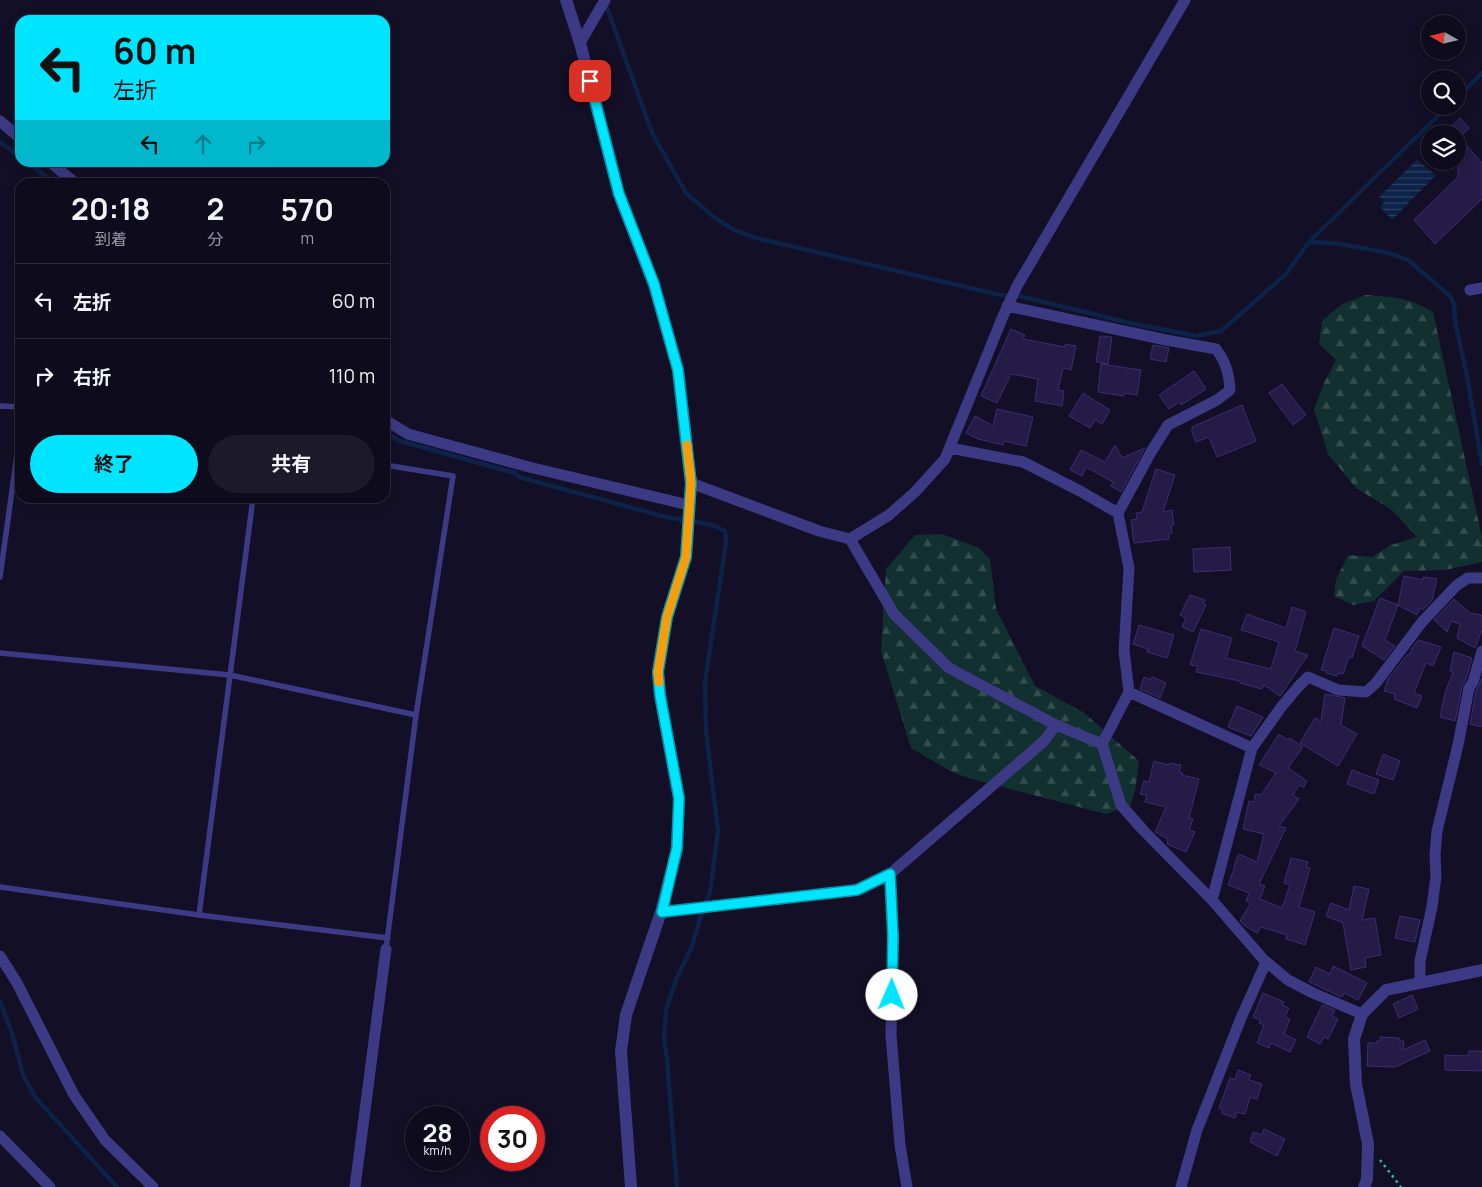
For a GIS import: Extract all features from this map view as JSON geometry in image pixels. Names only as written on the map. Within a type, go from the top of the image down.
[{"type":"street","points":[[566,0],[580,43],[619,194],[654,284],[678,370],[691,483],[686,557],[667,617],[658,672],[660,695],[679,798],[677,848],[662,912],[626,1015],[621,1051],[631,1187]]},
{"type":"street","points":[[580,43],[605,0]]},
{"type":"street","points":[[850,539],[889,515],[915,492],[945,459],[1007,306],[1185,0]]},
{"type":"street","points":[[0,121],[15,134]]},
{"type":"street","points":[[56,167],[69,178]]},
{"type":"street","points":[[1007,306],[1216,349],[1223,358],[1229,375],[1230,390],[1217,400],[1168,425],[1118,513],[1129,568],[1124,651],[1129,692],[1102,744],[1120,805],[1212,900],[1266,962],[1288,980],[1362,1014]]},
{"type":"street","points":[[390,423],[408,434],[529,467],[689,505]]},
{"type":"street","points":[[950,448],[1023,462],[1118,513]]},
{"type":"street","points":[[691,483],[819,531],[850,539],[894,614],[949,668],[1056,725],[1102,744]]},
{"type":"street","points":[[1212,900],[1252,748],[1282,706],[1308,677],[1338,690],[1366,692],[1376,684],[1422,622],[1457,585],[1468,578],[1482,578]]},
{"type":"street","points":[[1420,982],[1420,961],[1432,907],[1436,876],[1437,831],[1458,746],[1469,688],[1473,682],[1482,651]]},
{"type":"street","points":[[1129,692],[1252,748]]},
{"type":"street","points":[[662,912],[857,890],[890,874],[1043,742],[1056,725]]},
{"type":"street","points":[[890,874],[893,936],[891,1035],[900,1145],[907,1187]]},
{"type":"street","points":[[354,1187],[387,944]]},
{"type":"street","points":[[0,956],[17,982],[74,1095],[105,1140],[153,1187]]},
{"type":"street","points":[[1181,1187],[1197,1130],[1241,1018],[1266,962]]},
{"type":"street","points":[[1364,1187],[1368,1144],[1356,1084],[1354,1039],[1362,1014],[1386,990],[1482,970]]},
{"type":"street","points":[[0,1136],[50,1187]]},
{"type":"lane","points":[[0,406],[15,407]]},
{"type":"lane","points":[[0,886],[387,944],[416,715],[452,476],[390,466]]},
{"type":"lane","points":[[0,577],[15,468]]},
{"type":"lane","points":[[199,915],[251,503]]},
{"type":"lane","points":[[0,653],[230,675],[416,715]]},
{"type":"path","points":[[1368,1144],[1401,1187]]},
{"type":"green space","points":[[1366,295],[1401,299],[1416,303],[1433,312],[1482,537],[1482,562],[1445,570],[1404,571],[1374,601],[1353,605],[1334,596],[1336,580],[1348,555],[1372,557],[1391,545],[1417,537],[1392,510],[1356,488],[1328,454],[1314,409],[1324,383],[1336,360],[1319,344],[1322,321],[1342,304]]},
{"type":"green space","points":[[942,534],[979,548],[990,559],[996,609],[1035,686],[1083,712],[1139,761],[1135,791],[1130,806],[1106,814],[976,780],[954,773],[911,748],[881,651],[886,569],[915,535]]},
{"type":"water","points":[[1417,160],[1421,163],[1421,170],[1430,170],[1436,175],[1392,220],[1380,207],[1385,201],[1379,197]]},
{"type":"building","points":[[1460,118],[1469,128],[1466,131],[1466,125],[1453,125]]},
{"type":"building","points":[[1466,145],[1482,163],[1482,199],[1435,244],[1414,220],[1458,177],[1458,170],[1466,170]]},
{"type":"building","points":[[1011,329],[1025,335],[1023,339],[1065,347],[1065,344],[1076,346],[1071,370],[1063,368],[1058,390],[1064,391],[1062,406],[1035,401],[1038,379],[1011,374],[997,403],[981,396]]},
{"type":"building","points":[[1100,336],[1112,337],[1108,364],[1096,362]]},
{"type":"building","points":[[1153,345],[1169,348],[1166,362],[1150,359]]},
{"type":"building","points":[[1101,364],[1141,370],[1137,395],[1124,393],[1124,396],[1098,392]]},
{"type":"building","points":[[1194,371],[1206,389],[1181,405],[1179,402],[1169,409],[1159,395]]},
{"type":"building","points":[[1282,384],[1306,415],[1293,425],[1269,393]]},
{"type":"building","points":[[1083,393],[1110,410],[1102,424],[1095,420],[1090,428],[1069,416]]},
{"type":"building","points":[[1242,405],[1256,441],[1217,457],[1209,437],[1196,442],[1192,427]]},
{"type":"building","points":[[997,409],[1033,417],[1026,446],[1004,441],[1003,445],[978,439],[966,433],[975,416],[993,426]]},
{"type":"building","points":[[1115,445],[1122,458],[1145,448],[1121,492],[1111,486],[1113,482],[1086,467],[1082,476],[1070,470],[1081,450],[1105,462]]},
{"type":"building","points":[[1156,469],[1175,475],[1163,512],[1172,510],[1174,525],[1171,525],[1172,533],[1169,533],[1169,539],[1134,543],[1131,520],[1137,519],[1136,513],[1142,512]]},
{"type":"building","points":[[1230,547],[1231,570],[1194,572],[1193,549]]},
{"type":"building","points":[[1404,576],[1423,580],[1423,577],[1437,579],[1432,600],[1423,610],[1420,608],[1417,615],[1398,605]]},
{"type":"building","points":[[1190,595],[1205,600],[1203,604],[1206,605],[1193,632],[1182,627],[1186,618],[1180,615]]},
{"type":"building","points":[[1380,598],[1398,605],[1385,640],[1395,646],[1384,660],[1362,646]]},
{"type":"building","points":[[1454,599],[1470,613],[1482,615],[1482,630],[1475,648],[1457,638],[1460,624],[1451,621],[1447,632],[1434,620]]},
{"type":"building","points":[[1292,607],[1306,612],[1295,651],[1308,655],[1280,696],[1264,685],[1262,689],[1240,683],[1240,681],[1196,672],[1198,666],[1190,665],[1201,629],[1232,638],[1226,658],[1271,669],[1279,642],[1241,630],[1247,614],[1286,628]]},
{"type":"building","points":[[1139,625],[1174,635],[1167,658],[1147,652],[1148,649],[1133,644]]},
{"type":"building","points":[[1334,628],[1359,636],[1352,658],[1349,657],[1343,674],[1338,673],[1337,676],[1321,670]]},
{"type":"building","points":[[1418,640],[1441,647],[1433,666],[1426,663],[1414,693],[1422,696],[1417,708],[1394,699],[1395,694],[1384,691],[1388,679],[1408,654],[1410,655],[1412,648]]},
{"type":"building","points":[[1454,652],[1472,658],[1462,687],[1455,721],[1440,717],[1445,693],[1453,672],[1450,671]]},
{"type":"building","points":[[1144,677],[1151,680],[1152,677],[1166,683],[1160,698],[1140,689]]},
{"type":"building","points":[[1482,678],[1482,727],[1470,724],[1476,691]]},
{"type":"building","points":[[1325,694],[1345,698],[1341,725],[1357,734],[1338,766],[1300,743],[1315,718],[1321,721]]},
{"type":"building","points":[[1237,706],[1263,717],[1251,736],[1228,727]]},
{"type":"building","points":[[1279,734],[1288,740],[1290,738],[1303,747],[1288,768],[1307,781],[1304,787],[1299,785],[1293,795],[1299,799],[1279,826],[1286,828],[1259,884],[1265,886],[1260,899],[1282,908],[1290,885],[1284,883],[1291,858],[1308,862],[1306,867],[1310,868],[1299,907],[1315,912],[1305,945],[1286,939],[1287,935],[1261,927],[1257,933],[1245,926],[1240,921],[1251,903],[1246,901],[1249,893],[1228,885],[1239,854],[1257,862],[1264,834],[1243,829],[1249,801],[1254,802],[1255,794],[1261,795],[1276,773],[1259,765]]},
{"type":"building","points":[[1383,754],[1400,761],[1393,780],[1376,774]]},
{"type":"building","points":[[1154,761],[1169,765],[1170,763],[1181,765],[1179,772],[1183,773],[1182,775],[1199,779],[1189,818],[1193,819],[1189,829],[1195,832],[1186,852],[1167,844],[1168,839],[1155,832],[1166,807],[1145,802],[1147,795],[1140,794],[1144,781],[1149,782]]},
{"type":"building","points":[[1352,770],[1379,780],[1374,794],[1347,784]]},
{"type":"building","points":[[1354,886],[1369,889],[1362,920],[1375,918],[1381,955],[1365,958],[1366,967],[1351,970],[1343,923],[1326,916],[1331,903],[1349,910]]},
{"type":"building","points":[[1400,916],[1420,920],[1415,942],[1395,938]]},
{"type":"building","points":[[1333,966],[1367,983],[1358,1000],[1344,993],[1342,997],[1309,982],[1316,967],[1330,974]]},
{"type":"building","points":[[1263,993],[1284,1002],[1282,1005],[1289,1008],[1285,1017],[1290,1019],[1284,1034],[1296,1040],[1290,1052],[1271,1043],[1269,1048],[1257,1043],[1264,1025],[1259,1023],[1260,1020],[1253,1017]]},
{"type":"building","points":[[1412,995],[1418,1009],[1399,1018],[1393,1004]]},
{"type":"building","points":[[1322,1005],[1335,1010],[1332,1016],[1338,1019],[1328,1039],[1324,1037],[1320,1044],[1307,1037]]},
{"type":"building","points":[[1380,1037],[1399,1038],[1399,1041],[1404,1041],[1403,1050],[1425,1040],[1430,1051],[1395,1067],[1367,1066],[1368,1043],[1377,1043],[1377,1041],[1380,1041]]},
{"type":"building","points":[[1469,1051],[1482,1051],[1482,1071],[1445,1070],[1445,1055],[1468,1056]]},
{"type":"building","points":[[1238,1070],[1251,1075],[1249,1080],[1262,1084],[1257,1099],[1250,1097],[1245,1114],[1237,1112],[1235,1118],[1221,1113],[1223,1110],[1219,1108],[1230,1078],[1235,1080]]},
{"type":"building","points":[[1264,1129],[1285,1139],[1277,1156],[1250,1142],[1253,1132],[1262,1135]]},
{"type":"waterway","points":[[605,2],[652,133],[686,193],[715,218],[734,230],[756,238],[1000,295],[1019,296],[1130,323],[1196,336],[1221,331],[1286,274],[1309,242],[1439,115]]},
{"type":"waterway","points":[[1466,89],[1482,73]]},
{"type":"waterway","points":[[0,142],[15,153]]},
{"type":"waterway","points":[[34,167],[49,178]]},
{"type":"waterway","points":[[1309,242],[1340,244],[1389,253],[1408,260],[1450,296],[1454,305],[1455,321],[1467,376],[1482,464]]},
{"type":"waterway","points":[[390,436],[400,441],[515,473],[519,477],[666,517],[712,525],[725,531],[726,542],[705,682],[706,731],[718,831],[710,892],[692,946],[676,980],[666,1010],[664,1038],[677,1187]]},
{"type":"waterway","points":[[0,1002],[12,1033],[23,1075],[36,1098],[117,1187]]},
{"type":"slow traffic","points":[[659,682],[658,672],[667,617],[686,557],[691,483],[687,445]]},
{"type":"route","points":[[590,81],[619,194],[654,284],[678,370],[691,483],[686,557],[667,617],[658,672],[660,695],[679,798],[677,848],[662,912],[857,890],[890,874],[893,936],[892,995]]}]
